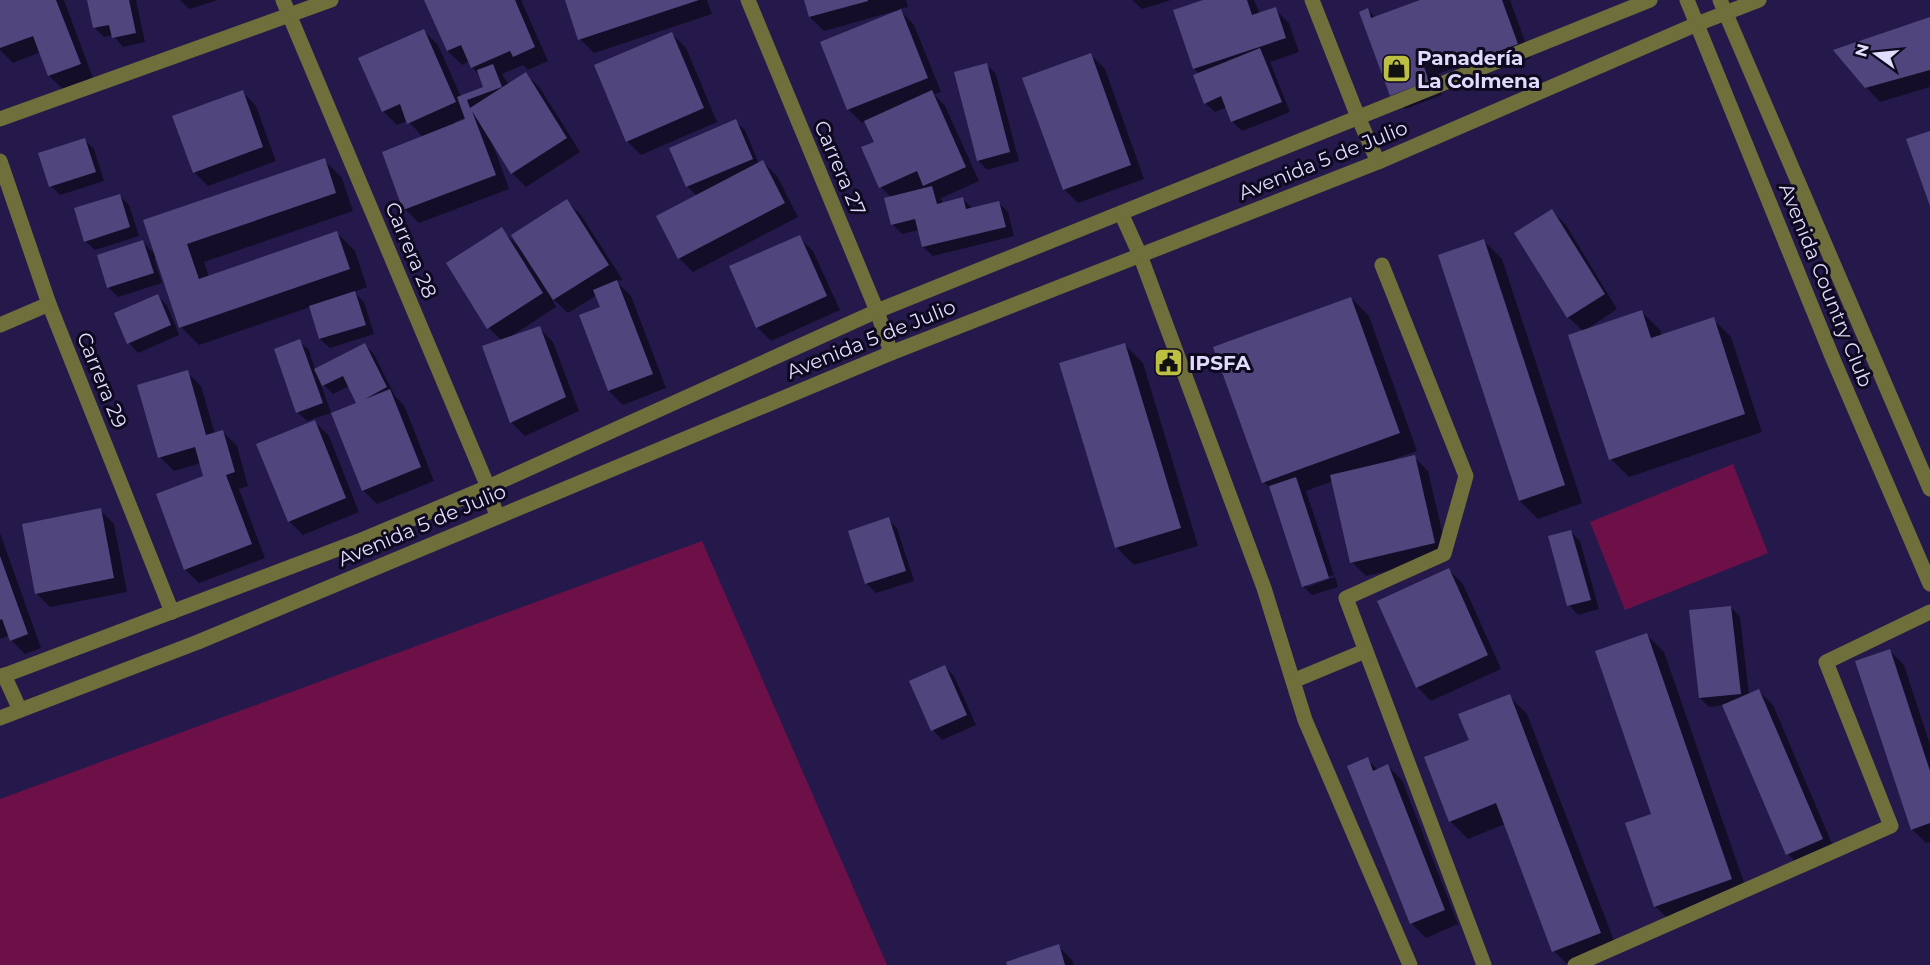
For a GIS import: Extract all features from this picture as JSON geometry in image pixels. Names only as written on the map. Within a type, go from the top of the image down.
[{"type":"street","name":"Carrera 28","points":[[283,0],[488,487],[497,517]]},
{"type":"street","points":[[0,119],[331,0]]},
{"type":"street","name":"Carrera 27","points":[[747,0],[877,311],[891,353]]},
{"type":"street","points":[[1312,0],[1378,162]]},
{"type":"street","name":"Avenida 5 de Julio","points":[[2,676],[364,539],[488,487],[877,311],[1650,0]]},
{"type":"street","name":"Avenida Country Club","points":[[1687,0],[1833,359],[1930,584]]},
{"type":"street","name":"Avenida 5 de Julio","points":[[0,718],[198,642],[891,353],[1378,162],[1697,24],[1723,7],[1759,0]]},
{"type":"street","name":"Avenida Country Club","points":[[1723,7],[1930,489]]},
{"type":"street","name":"Carrera 29","points":[[0,161],[49,304],[172,612]]},
{"type":"street","points":[[1121,213],[1140,255],[1264,588],[1305,720],[1410,965]]},
{"type":"street","points":[[1382,265],[1466,476],[1444,554],[1346,598],[1484,965]]},
{"type":"street","points":[[0,325],[49,304]]},
{"type":"street","points":[[1575,965],[1891,826],[1826,662],[1930,612]]},
{"type":"street","points":[[1293,681],[1365,651]]},
{"type":"street","points":[[2,676],[20,710]]},
{"type":"shaded area","points":[[1733,464],[1768,553],[1625,610],[1590,522]]},
{"type":"shaded area","points":[[702,541],[887,965],[0,965],[0,799]]},
{"type":"building","points":[[0,0],[56,0],[81,64],[48,76],[33,36],[0,48]]},
{"type":"building","points":[[87,0],[129,0],[136,33],[112,38],[109,25],[93,28]]},
{"type":"building","points":[[424,0],[515,0],[535,47],[513,57],[510,51],[471,68],[461,45],[447,51]]},
{"type":"building","points":[[565,0],[699,0],[578,40]]},
{"type":"building","points":[[804,0],[868,0],[868,1],[809,17]]},
{"type":"building","points":[[1203,0],[1247,0],[1252,15],[1276,7],[1286,38],[1193,69],[1173,10]]},
{"type":"building","points":[[1420,0],[1502,0],[1518,44],[1455,67],[1448,51],[1422,61],[1429,81],[1390,96],[1359,12],[1368,8],[1371,18]]},
{"type":"building","points":[[901,9],[928,78],[847,110],[820,42]]},
{"type":"building","points":[[1930,17],[1930,70],[1865,88],[1833,50]]},
{"type":"building","points":[[424,29],[456,102],[407,124],[400,104],[382,112],[358,58]]},
{"type":"building","points":[[672,32],[704,108],[626,142],[594,65]]},
{"type":"building","points":[[1260,48],[1282,102],[1231,122],[1221,96],[1204,104],[1193,75]]},
{"type":"building","points":[[1091,53],[1131,165],[1063,190],[1022,78]]},
{"type":"building","points":[[987,63],[1010,152],[977,161],[954,72]]},
{"type":"building","points":[[493,64],[502,87],[467,100],[470,108],[526,72],[567,138],[511,174],[472,111],[496,175],[403,210],[382,152],[465,119],[457,97],[483,87],[477,70]]},
{"type":"building","points":[[243,90],[263,147],[193,173],[172,116]]},
{"type":"building","points":[[932,90],[966,167],[923,186],[917,171],[879,188],[861,147],[874,142],[864,121]]},
{"type":"building","points":[[736,119],[753,159],[686,187],[669,148]]},
{"type":"building","points":[[1930,131],[1930,206],[1906,139]]},
{"type":"building","points":[[85,138],[96,172],[49,187],[38,153]]},
{"type":"building","points":[[325,158],[336,193],[187,244],[199,279],[337,231],[350,269],[179,328],[143,220]]},
{"type":"building","points":[[763,160],[785,203],[678,259],[656,216]]},
{"type":"building","points":[[932,186],[937,204],[963,197],[966,209],[999,201],[1006,227],[922,247],[915,219],[891,225],[884,198]]},
{"type":"building","points":[[120,194],[130,227],[84,242],[74,208]]},
{"type":"building","points":[[567,199],[609,265],[553,300],[511,235]]},
{"type":"building","points":[[1552,209],[1605,294],[1567,318],[1514,233]]},
{"type":"building","points":[[502,227],[543,293],[487,329],[446,263]]},
{"type":"building","points":[[800,235],[827,296],[756,328],[729,266]]},
{"type":"building","points":[[1484,239],[1565,485],[1519,501],[1438,255]]},
{"type":"building","points":[[143,240],[154,273],[107,288],[97,255]]},
{"type":"building","points":[[617,280],[653,374],[608,391],[579,315],[600,307],[593,290]]},
{"type":"building","points":[[355,291],[366,325],[319,339],[309,306]]},
{"type":"building","points":[[158,294],[171,325],[127,344],[114,313]]},
{"type":"building","points":[[1351,297],[1400,433],[1262,483],[1213,347]]},
{"type":"building","points":[[1642,310],[1651,338],[1714,317],[1745,414],[1609,460],[1568,335]]},
{"type":"building","points":[[540,326],[566,397],[510,423],[482,346]]},
{"type":"building","points":[[300,339],[323,403],[296,413],[274,349]]},
{"type":"building","points":[[365,343],[387,387],[365,399],[390,389],[421,467],[362,491],[331,413],[356,403],[343,376],[322,386],[314,369]]},
{"type":"building","points":[[1125,343],[1181,528],[1115,548],[1059,363]]},
{"type":"building","points":[[188,370],[206,435],[223,430],[235,472],[226,475],[252,544],[184,570],[156,494],[203,476],[195,447],[158,458],[137,385]]},
{"type":"building","points":[[315,420],[346,498],[288,522],[256,444]]},
{"type":"building","points":[[1415,455],[1435,543],[1350,563],[1330,475]]},
{"type":"building","points":[[1296,477],[1329,578],[1302,587],[1269,486]]},
{"type":"building","points":[[101,508],[114,578],[35,594],[22,524]]},
{"type":"building","points":[[889,517],[906,571],[865,584],[848,531]]},
{"type":"building","points":[[1571,530],[1591,600],[1567,606],[1548,536]]},
{"type":"building","points":[[0,556],[28,634],[10,641],[2,619],[0,620]]},
{"type":"building","points":[[1449,568],[1488,655],[1416,688],[1377,601]]},
{"type":"building","points":[[1731,606],[1741,694],[1699,698],[1689,610]]},
{"type":"building","points":[[1647,633],[1732,879],[1654,907],[1625,823],[1651,814],[1595,651]]},
{"type":"building","points":[[1890,649],[1930,771],[1930,823],[1911,830],[1855,661]]},
{"type":"building","points":[[945,665],[967,715],[931,731],[909,681]]},
{"type":"building","points":[[1759,689],[1823,839],[1786,855],[1722,705]]},
{"type":"building","points":[[1510,694],[1601,933],[1552,952],[1496,803],[1449,822],[1424,757],[1469,740],[1458,714]]},
{"type":"building","points":[[1368,757],[1373,771],[1388,764],[1445,910],[1410,924],[1347,766]]},
{"type":"building","points":[[1059,944],[1065,965],[1007,965],[1006,962]]},
{"type":"place","name":"Panadería La Colmena","points":[[1396,69]]},
{"type":"place","name":"IPSFA","points":[[1168,363]]}]
